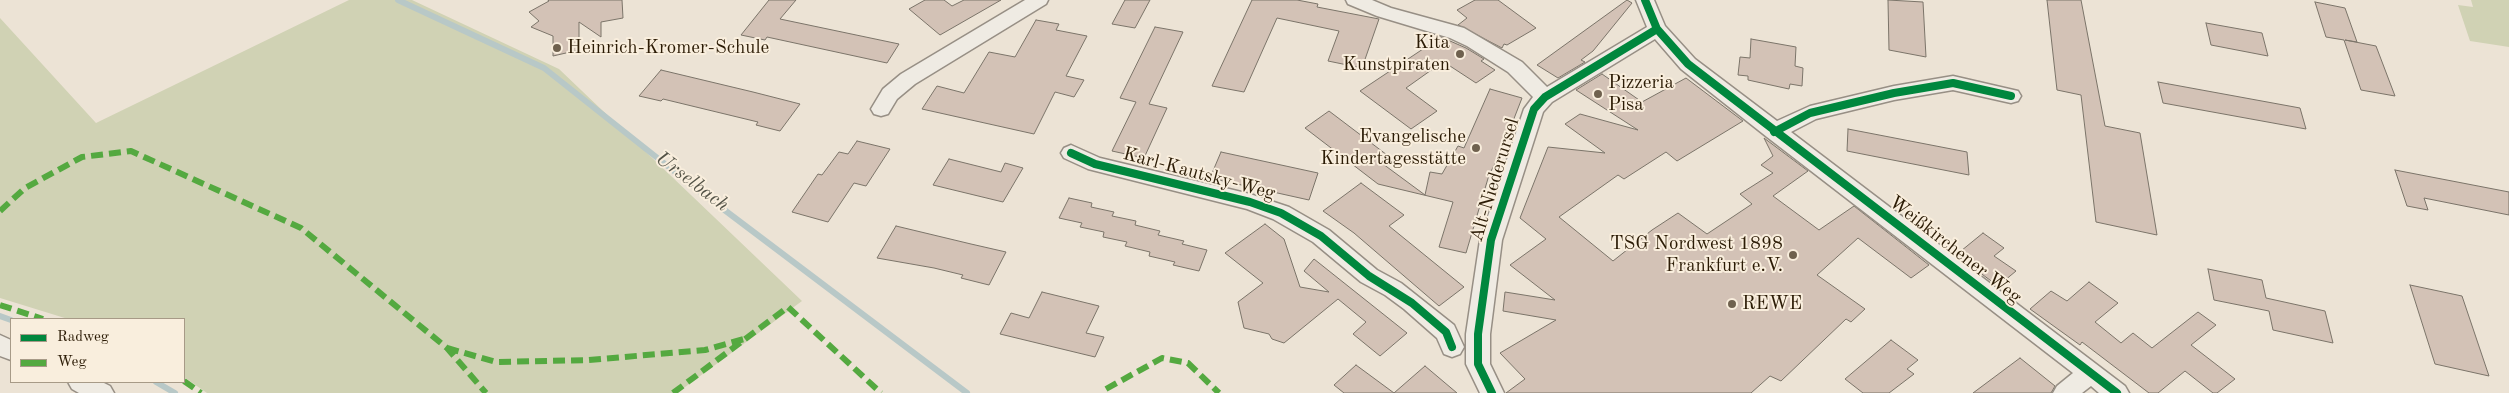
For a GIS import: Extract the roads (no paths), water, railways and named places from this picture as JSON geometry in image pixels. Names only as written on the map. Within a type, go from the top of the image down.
[{"type":"street","points":[[881,110],[890,94],[908,79],[1039,0]]},
{"type":"street","points":[[1355,0],[1384,12],[1458,34],[1474,41],[1515,67],[1545,97],[1657,29]]},
{"type":"street","name":"Weißkirchener Weg","points":[[1645,0],[1657,29],[1688,64],[1774,132],[1810,157],[2116,393]]},
{"type":"street","points":[[1774,132],[1810,113],[1894,93],[1953,83],[2011,96]]},
{"type":"street","name":"Alt-Niederursel","points":[[1492,393],[1478,364],[1478,334],[1491,240],[1534,109],[1545,97]]},
{"type":"street","name":"Karl-Kautsky-Weg","points":[[1071,153],[1095,164],[1240,199],[1280,213],[1321,236],[1369,276],[1384,297],[1428,336],[1452,347],[1478,364]]},
{"type":"street","points":[[2065,393],[2090,373]]},
{"type":"street","points":[[82,383],[102,393]]},
{"type":"waterway","name":"Urselbach","points":[[398,0],[544,68],[694,187],[967,393]]},
{"type":"waterway","name":"Urselbach","points":[[0,316],[10,320]]},
{"type":"waterway","name":"Urselbach","points":[[158,383],[175,393]]},
{"type":"place","name":"Heinrich-Kromer-Schule","points":[[557,48]]},
{"type":"place","name":"Kita Kunstpiraten","points":[[1460,54]]},
{"type":"place","name":"Pizzeria Pisa","points":[[1598,94]]},
{"type":"place","name":"Evangelische Kindertagesstätte","points":[[1476,148]]},
{"type":"place","name":"TSG Nordwest 1898 Frankfurt e.V.","points":[[1793,255]]},
{"type":"place","name":"REWE","points":[[1732,304]]}]
